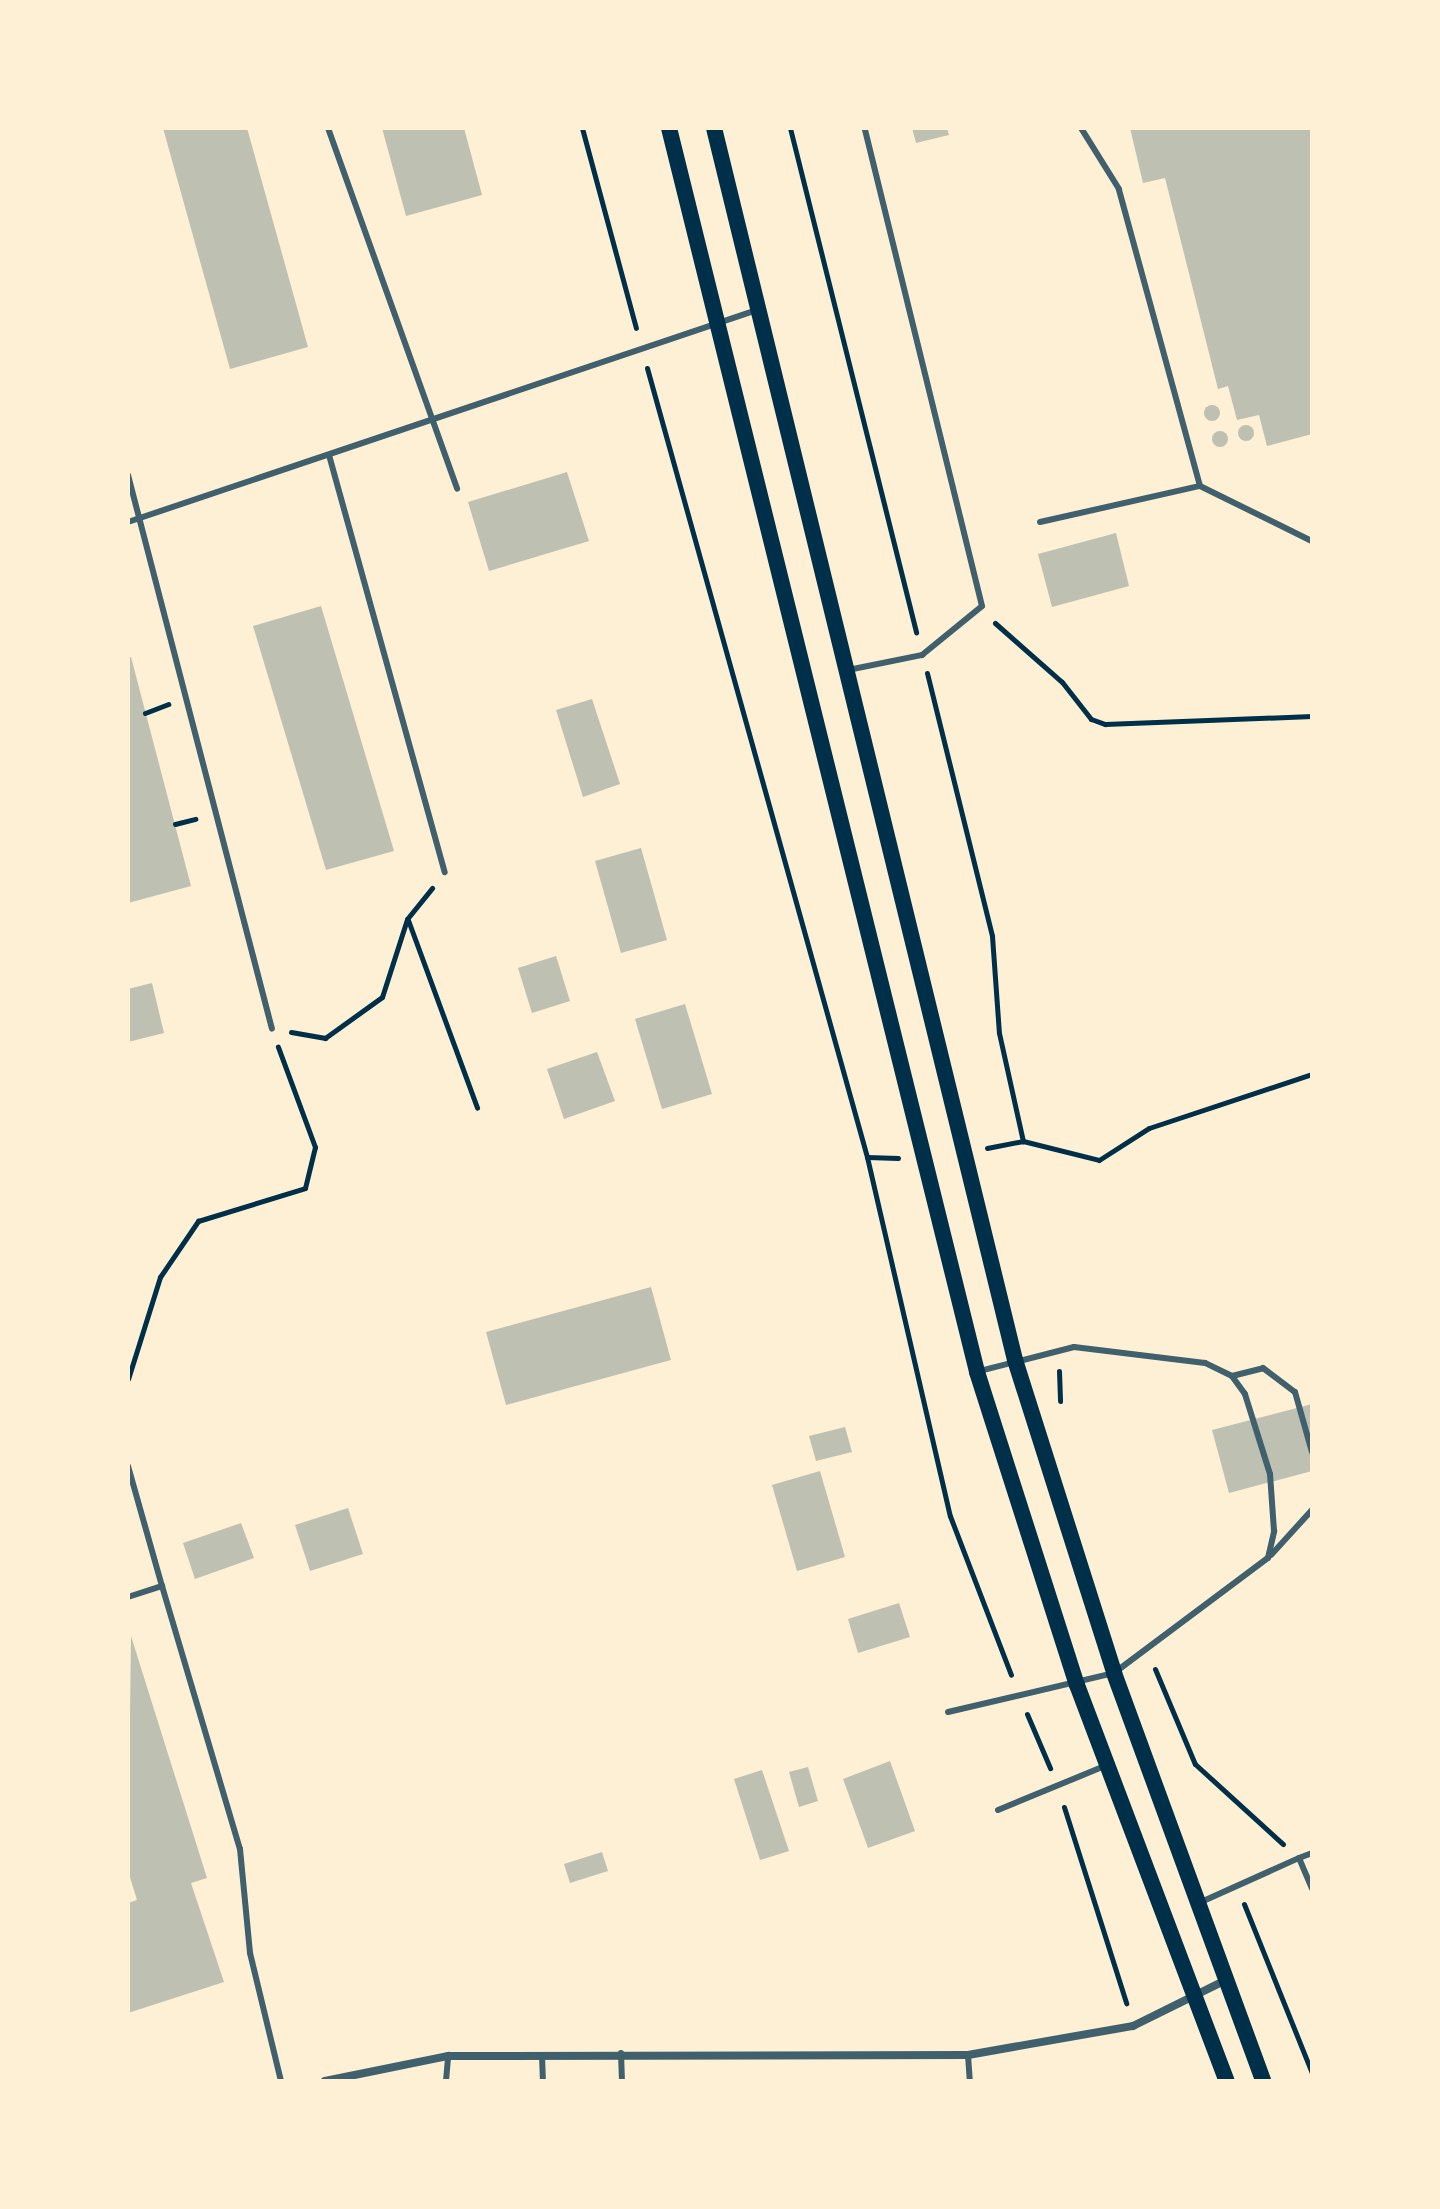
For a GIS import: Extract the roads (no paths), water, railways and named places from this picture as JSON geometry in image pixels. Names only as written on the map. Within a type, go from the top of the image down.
[{"type":"main road","points":[[669,128],[977,1372],[1077,1685],[1227,2081]]},
{"type":"main road","points":[[714,128],[1015,1360],[1114,1673],[1263,2081]]},
{"type":"street","points":[[325,2081],[448,2056],[621,2053],[968,2055],[1133,2026],[1226,1980]]},
{"type":"lane","points":[[328,128],[429,421],[457,489]]},
{"type":"lane","points":[[845,670],[922,655],[982,606],[865,128]]},
{"type":"lane","points":[[1081,128],[1119,189],[1200,486]]},
{"type":"lane","points":[[128,522],[757,310]]},
{"type":"lane","points":[[329,455],[445,872]]},
{"type":"lane","points":[[128,475],[272,1029]]},
{"type":"lane","points":[[1040,522],[1200,486],[1312,541]]},
{"type":"lane","points":[[977,1372],[1074,1347],[1205,1363],[1232,1376],[1245,1394],[1270,1474],[1268,1558]]},
{"type":"lane","points":[[1232,1376],[1263,1368],[1295,1392],[1312,1452]]},
{"type":"lane","points":[[128,1466],[240,1849],[250,1953],[281,2081]]},
{"type":"lane","points":[[948,1712],[1077,1685],[1114,1673],[1268,1558],[1312,1510]]},
{"type":"lane","points":[[128,1597],[162,1586]]},
{"type":"lane","points":[[998,1810],[1059,1789],[1107,1765]]},
{"type":"lane","points":[[1198,1904],[1312,1853]]},
{"type":"lane","points":[[1299,1858],[1312,1888]]},
{"type":"lane","points":[[621,2053],[622,2081]]},
{"type":"lane","points":[[542,2055],[543,2081]]},
{"type":"lane","points":[[968,2055],[970,2081]]},
{"type":"lane","points":[[446,2081],[448,2056]]}]
